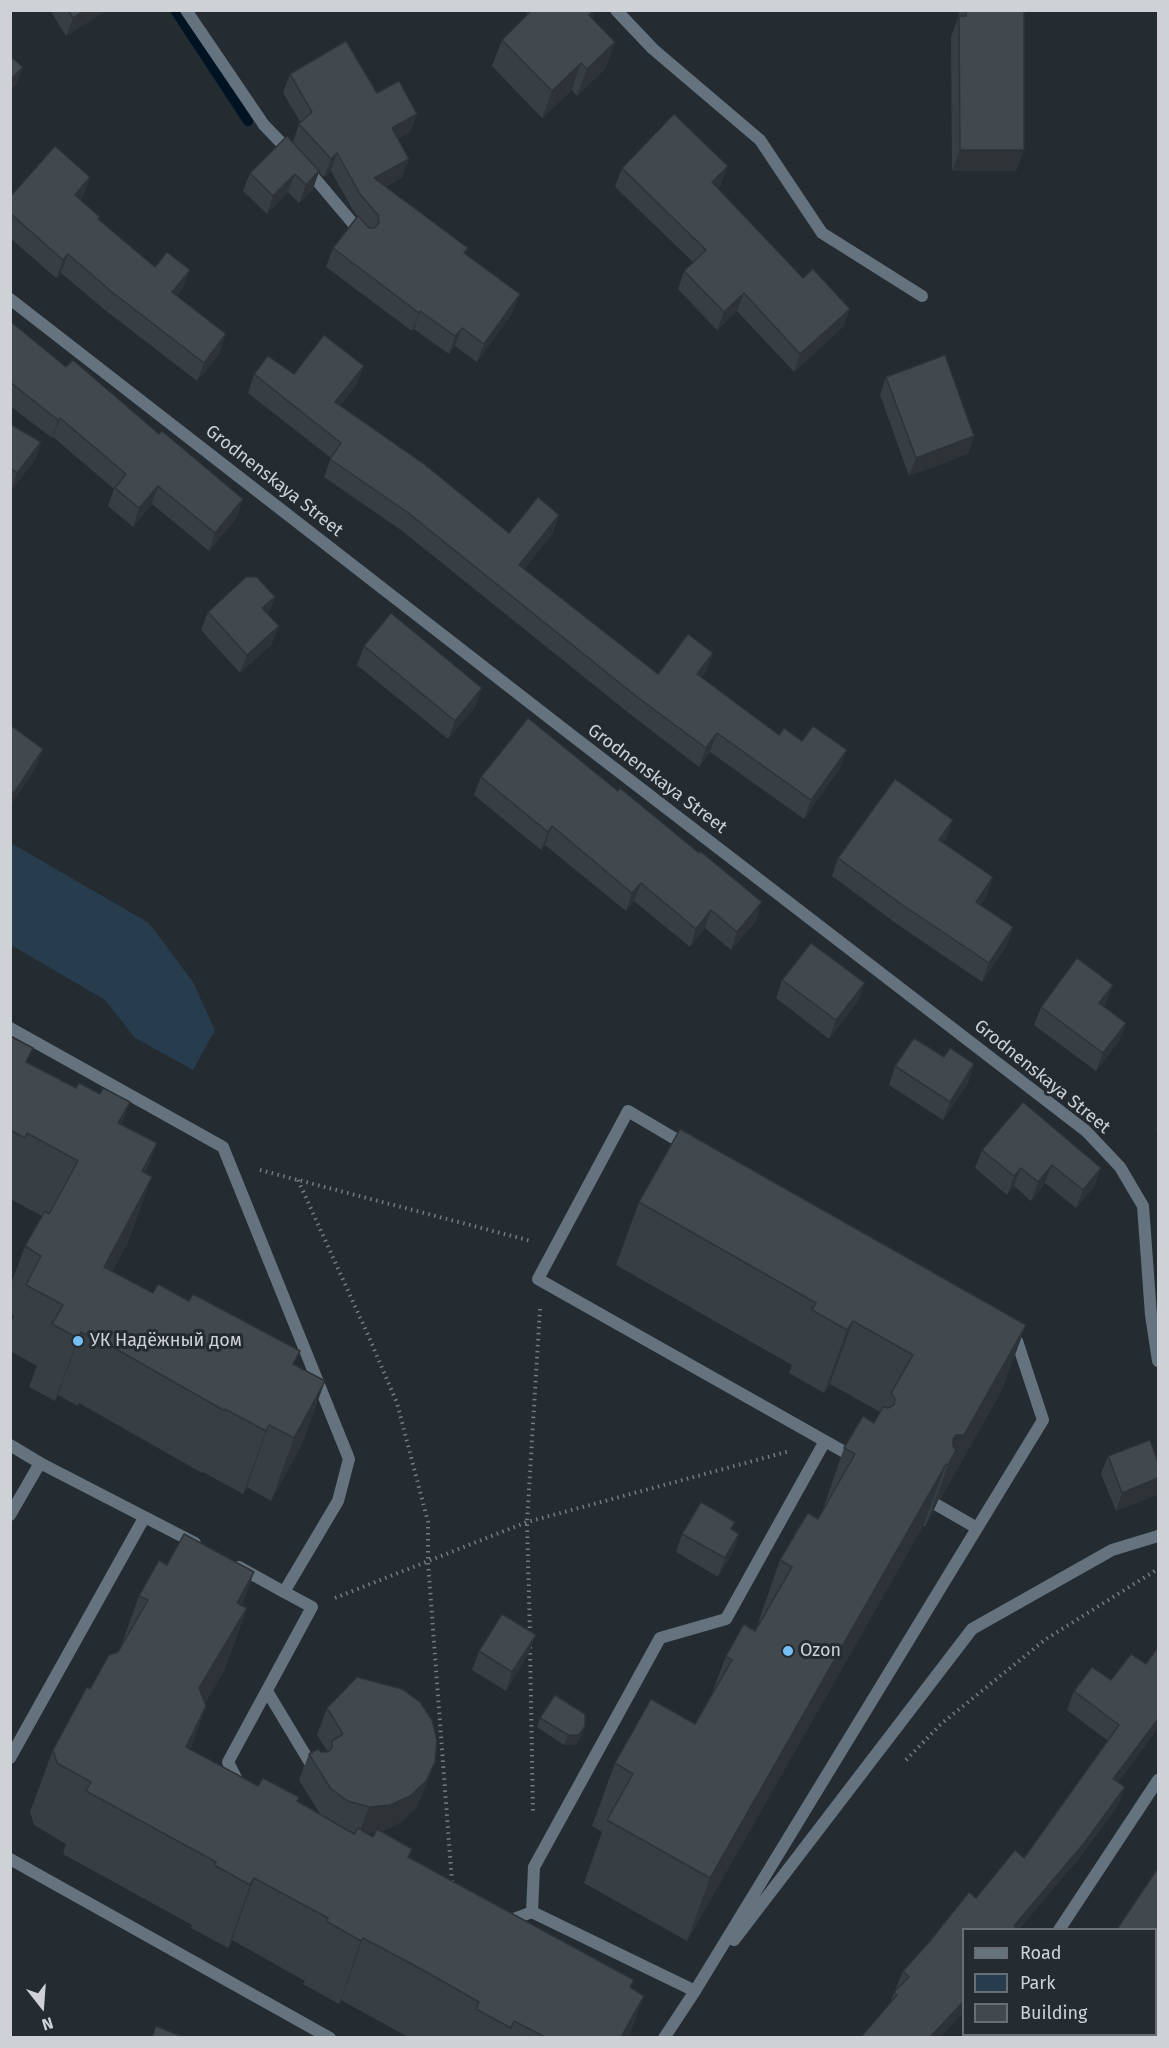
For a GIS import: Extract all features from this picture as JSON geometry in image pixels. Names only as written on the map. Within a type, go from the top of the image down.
[{"type":"street","points":[[186,10],[264,125],[305,167],[365,238]]},
{"type":"street","points":[[616,10],[652,49],[760,140],[822,233],[922,296]]},
{"type":"street","name":"Grodnenskaya Street","points":[[10,299],[1086,1131],[1119,1167],[1143,1206],[1151,1315],[1158,1361]]},
{"type":"street","points":[[10,1028],[224,1147],[349,1459],[338,1501],[284,1592]]},
{"type":"street","points":[[700,1153],[628,1111],[538,1279],[864,1463]]},
{"type":"street","points":[[664,2037],[1043,1420],[1017,1341],[997,1329]]},
{"type":"street","points":[[532,1912],[534,1868],[660,1638],[726,1619],[825,1441]]},
{"type":"street","points":[[10,1445],[144,1518],[203,1547]]},
{"type":"street","points":[[10,1515],[40,1463]]},
{"type":"street","points":[[938,1505],[977,1528]]},
{"type":"street","points":[[10,1758],[144,1518]]},
{"type":"street","points":[[694,1991],[972,1629],[1112,1550],[1158,1536]]},
{"type":"street","points":[[223,1557],[312,1607],[228,1762],[245,1796]]},
{"type":"street","points":[[267,1691],[315,1771]]},
{"type":"street","points":[[1060,1928],[1158,1780]]},
{"type":"street","points":[[10,1859],[330,2037]]},
{"type":"street","points":[[488,1929],[532,1912],[694,1991]]},
{"type":"path","points":[[230,1162],[555,1248]]},
{"type":"path","points":[[298,1180],[369,1335],[397,1403],[428,1522],[428,1562],[452,1887]]},
{"type":"path","points":[[533,1820],[527,1522],[541,1281]]},
{"type":"path","points":[[312,1607],[527,1522],[825,1441]]},
{"type":"path","points":[[900,1767],[940,1724],[1046,1639],[1158,1569]]},
{"type":"green space","points":[[11,843],[149,923],[193,982],[215,1030],[193,1070],[135,1038],[105,1000],[11,945]]},
{"type":"building","points":[[68,10],[85,10],[73,18]]},
{"type":"building","points":[[532,10],[594,10],[589,15],[615,42],[587,69],[581,63],[552,91],[502,40]]},
{"type":"building","points":[[966,10],[1024,10],[1024,150],[960,150],[959,16],[966,16]]},
{"type":"building","points":[[346,41],[377,93],[399,81],[417,114],[392,128],[409,159],[374,178],[468,248],[464,253],[520,294],[484,344],[462,328],[455,336],[420,311],[419,313],[333,248],[358,216],[369,228],[374,228],[379,223],[378,215],[360,194],[337,153],[331,159],[299,124],[312,112],[290,74]]},
{"type":"building","points":[[10,56],[23,67],[10,80]]},
{"type":"building","points":[[674,114],[728,166],[712,182],[803,278],[813,269],[850,309],[800,354],[744,293],[724,312],[684,271],[706,250],[622,168]]},
{"type":"building","points":[[287,136],[319,171],[306,185],[295,174],[273,196],[250,173]]},
{"type":"building","points":[[55,146],[90,177],[75,195],[100,217],[98,219],[155,267],[167,252],[190,270],[172,292],[226,334],[204,363],[112,292],[68,254],[63,260],[10,213],[10,197]]},
{"type":"building","points":[[10,321],[66,367],[73,360],[159,434],[162,431],[243,499],[215,533],[158,486],[139,508],[115,488],[126,474],[60,418],[58,420],[10,382]]},
{"type":"building","points":[[324,335],[364,366],[335,402],[424,464],[509,533],[538,497],[559,515],[519,565],[658,674],[688,634],[713,653],[697,674],[779,735],[784,728],[802,741],[813,726],[847,750],[811,800],[717,733],[706,748],[636,696],[407,512],[330,459],[341,443],[254,374],[268,356],[294,374]]},
{"type":"building","points":[[945,355],[974,436],[916,458],[886,377]]},
{"type":"building","points":[[10,424],[41,442],[17,473],[10,468]]},
{"type":"building","points":[[246,577],[257,577],[275,597],[262,608],[279,626],[247,655],[208,612]]},
{"type":"building","points":[[391,613],[482,688],[455,721],[364,646]]},
{"type":"building","points":[[528,718],[618,791],[620,788],[762,902],[737,932],[711,910],[696,929],[641,883],[632,893],[552,826],[548,832],[481,777]]},
{"type":"building","points":[[10,725],[43,749],[14,793],[10,791]]},
{"type":"building","points":[[895,779],[953,820],[939,840],[993,877],[976,902],[1013,927],[989,963],[838,858]]},
{"type":"building","points":[[811,943],[865,983],[836,1020],[782,980]]},
{"type":"building","points":[[1077,958],[1113,985],[1099,1003],[1126,1023],[1103,1053],[1041,1007]]},
{"type":"building","points":[[10,1036],[33,1048],[26,1062],[76,1088],[79,1083],[100,1094],[103,1088],[130,1102],[118,1123],[157,1143],[142,1171],[152,1177],[104,1267],[153,1293],[158,1284],[189,1301],[193,1294],[300,1351],[293,1364],[325,1381],[294,1438],[269,1425],[266,1431],[225,1409],[225,1411],[102,1341],[101,1343],[81,1332],[78,1338],[52,1324],[63,1305],[26,1285],[41,1256],[25,1246],[45,1211],[49,1214],[78,1161],[27,1133],[25,1138],[10,1130]]},
{"type":"building","points":[[914,1038],[944,1057],[950,1048],[974,1064],[950,1102],[895,1066]]},
{"type":"building","points":[[1023,1102],[1101,1168],[1083,1190],[1052,1165],[1038,1182],[1021,1168],[1014,1176],[982,1150]]},
{"type":"building","points":[[680,1129],[1026,1325],[964,1435],[956,1435],[953,1439],[953,1446],[956,1450],[948,1465],[946,1464],[710,1878],[607,1820],[633,1774],[615,1763],[651,1699],[695,1724],[732,1660],[726,1656],[744,1624],[755,1631],[792,1567],[780,1560],[798,1529],[808,1513],[818,1519],[855,1454],[844,1448],[863,1416],[874,1423],[883,1407],[888,1408],[894,1405],[895,1399],[891,1393],[913,1355],[853,1321],[847,1330],[812,1310],[816,1303],[639,1202]]},
{"type":"building","points":[[1150,1440],[1158,1462],[1158,1478],[1122,1493],[1108,1456]]},
{"type":"building","points":[[701,1502],[735,1522],[731,1529],[739,1534],[725,1558],[682,1534]]},
{"type":"building","points":[[184,1534],[254,1572],[237,1603],[247,1608],[199,1688],[206,1706],[186,1747],[258,1786],[263,1778],[299,1797],[297,1801],[354,1834],[358,1828],[373,1837],[377,1829],[412,1849],[408,1857],[634,1980],[630,1987],[644,1996],[621,2037],[545,2037],[514,2021],[511,2028],[476,2009],[479,2002],[423,1970],[363,1938],[361,1941],[326,1921],[328,1918],[254,1878],[250,1885],[214,1865],[216,1862],[86,1791],[91,1782],[57,1763],[53,1750],[87,1687],[90,1689],[109,1655],[118,1652],[148,1600],[139,1596],[159,1560],[167,1565]]},
{"type":"building","points":[[502,1614],[536,1635],[512,1672],[479,1651]]},
{"type":"building","points":[[1158,1647],[1158,1719],[1113,1779],[1125,1787],[1085,1842],[1014,1926],[1017,1928],[962,1928],[962,2003],[930,2037],[861,2037],[897,1995],[894,1992],[909,1977],[903,1971],[969,1892],[976,1898],[1015,1850],[1024,1858],[1119,1725],[1074,1691],[1092,1667],[1111,1680],[1131,1654],[1146,1664]]},
{"type":"building","points":[[357,1677],[402,1689],[420,1702],[432,1720],[437,1740],[435,1762],[426,1781],[410,1796],[390,1805],[369,1807],[348,1801],[331,1789],[309,1754],[318,1749],[321,1752],[328,1752],[332,1748],[332,1741],[343,1734],[327,1708]]},
{"type":"building","points":[[555,1695],[585,1714],[585,1726],[579,1735],[568,1735],[540,1718]]},
{"type":"building","points":[[1158,1868],[1157,1990],[1157,1928],[1118,1928]]},
{"type":"building","points":[[156,2026],[183,2037],[152,2037]]},
{"type":"building","points":[[1039,2036],[1125,2036],[1124,2037]]},
{"type":"waterway","points":[[175,10],[248,121]]},
{"type":"place","name":"УК Надёжный дом","points":[[78,1341]]},
{"type":"place","name":"Ozon","points":[[788,1651]]}]
